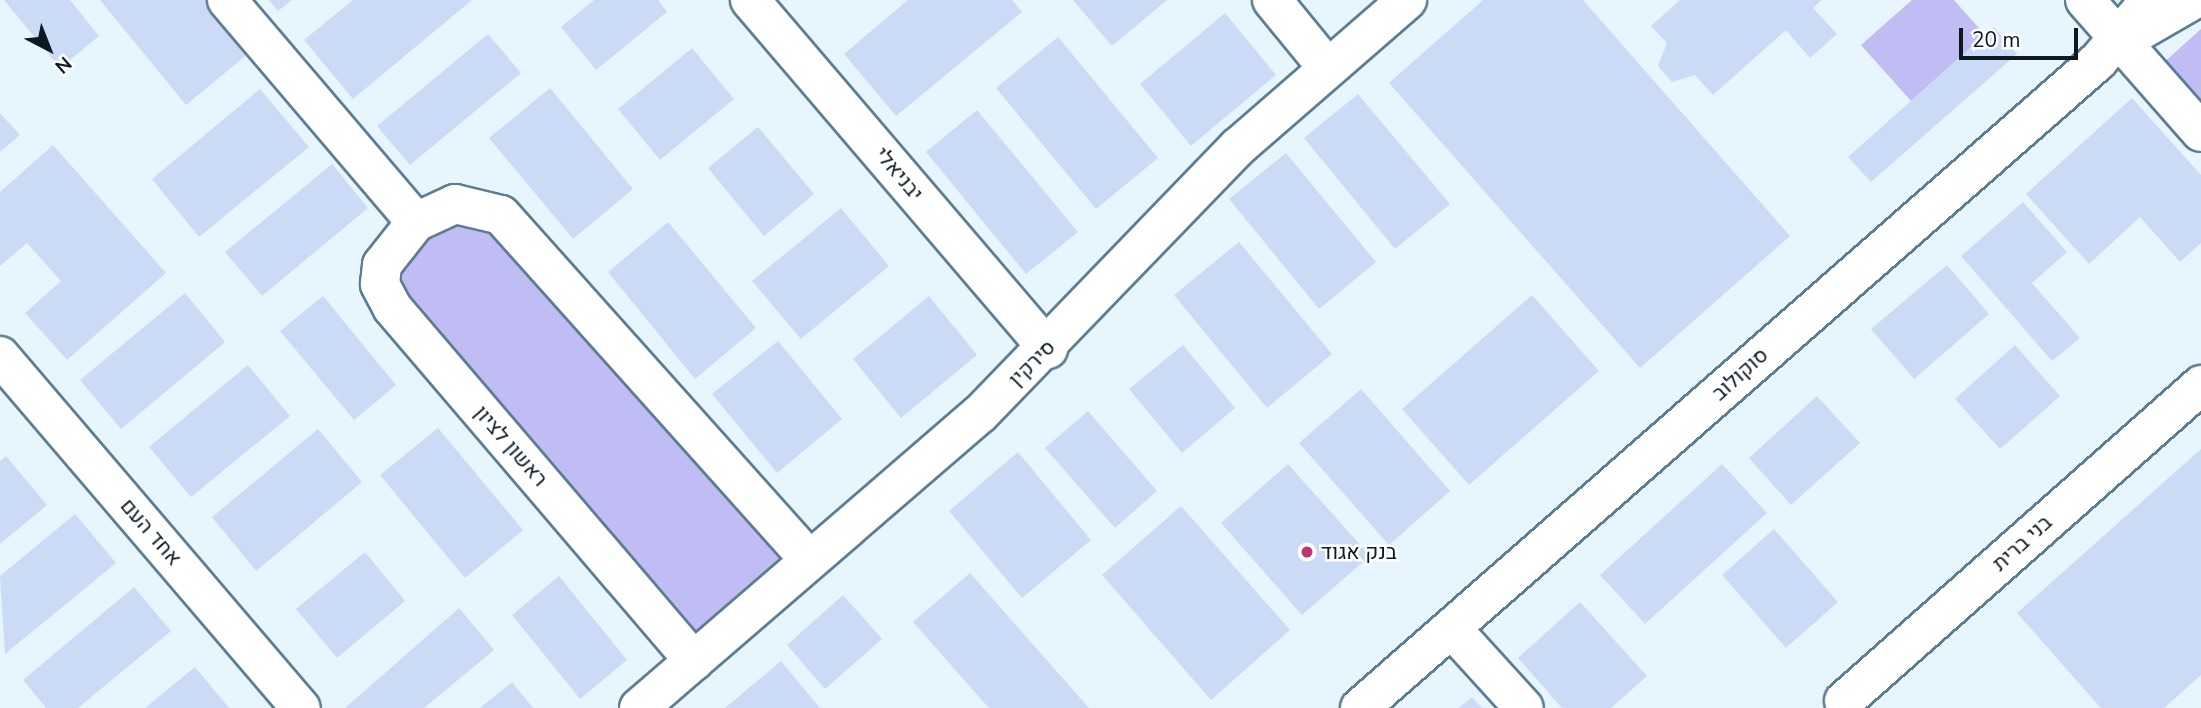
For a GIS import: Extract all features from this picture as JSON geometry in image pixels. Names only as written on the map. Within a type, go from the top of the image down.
[{"type":"street","points":[[227,0],[416,222]]},
{"type":"street","name":"יבניאלי","points":[[750,0],[1048,349]]},
{"type":"street","points":[[1272,0],[1326,66]]},
{"type":"street","name":"סירקין","points":[[639,708],[1048,349],[1149,234],[1326,66],[1406,0]]},
{"type":"street","points":[[2085,0],[2201,132]]},
{"type":"street","name":"סוקולוב","points":[[1360,708],[1453,630],[2165,5]]},
{"type":"street","name":"ראשון לציון","points":[[694,661],[391,307],[380,284],[382,265],[416,222],[455,204],[501,215],[809,559]]},
{"type":"street","name":"אחד העם","points":[[0,356],[301,708]]},
{"type":"street","name":"בני ברית","points":[[1844,701],[2201,385]]},
{"type":"street","points":[[1453,630],[1524,708]]},
{"type":"shaded area","points":[[1912,0],[1954,0],[1985,35],[1911,101],[1861,45]]},
{"type":"shaded area","points":[[2201,29],[2201,131],[2149,76]]},
{"type":"shaded area","points":[[473,206],[809,559],[694,661],[382,265]]},
{"type":"building","points":[[4,0],[70,0],[99,36],[60,68]]},
{"type":"building","points":[[100,0],[207,0],[250,52],[186,105]]},
{"type":"building","points":[[269,0],[292,0],[278,11]]},
{"type":"building","points":[[353,0],[472,0],[353,99],[304,40]]},
{"type":"building","points":[[594,0],[658,0],[667,12],[596,70],[561,27]]},
{"type":"building","points":[[908,0],[1012,0],[1022,12],[896,116],[844,54]]},
{"type":"building","points":[[1073,0],[1167,0],[1112,46]]},
{"type":"building","points":[[1483,0],[1583,0],[1790,236],[1640,368],[1389,83]]},
{"type":"building","points":[[1680,0],[1822,0],[1813,8],[1837,34],[1810,58],[1786,30],[1713,95],[1695,75],[1672,82],[1658,66],[1667,43],[1651,26]]},
{"type":"building","points":[[1225,13],[1276,75],[1191,146],[1140,84]]},
{"type":"building","points":[[1994,27],[2017,54],[1871,182],[1848,157]]},
{"type":"building","points":[[488,34],[521,73],[410,165],[377,126]]},
{"type":"building","points":[[1058,37],[1158,158],[1096,209],[996,88]]},
{"type":"building","points":[[692,48],[734,99],[660,160],[618,109]]},
{"type":"building","points":[[550,88],[633,189],[573,239],[489,138]]},
{"type":"building","points":[[260,89],[309,147],[199,237],[152,179]]},
{"type":"building","points":[[1358,94],[1450,204],[1395,249],[1304,138]]},
{"type":"building","points":[[2132,98],[2201,175],[2201,243],[2180,262],[2140,217],[2089,264],[2026,194]]},
{"type":"building","points":[[977,110],[1078,232],[1026,274],[926,152]]},
{"type":"building","points":[[0,113],[20,135],[0,152]]},
{"type":"building","points":[[758,127],[814,194],[764,236],[708,168]]},
{"type":"building","points":[[53,145],[166,273],[67,360],[25,313],[61,281],[27,243],[0,266],[0,192]]},
{"type":"building","points":[[1286,153],[1376,262],[1319,309],[1229,199]]},
{"type":"building","points":[[332,164],[368,208],[262,296],[225,252]]},
{"type":"building","points":[[2023,202],[2067,252],[2032,283],[2080,338],[2052,361],[1961,256]]},
{"type":"building","points":[[841,208],[889,266],[801,339],[752,281]]},
{"type":"building","points":[[668,222],[756,328],[695,379],[608,272]]},
{"type":"building","points":[[1239,242],[1332,354],[1267,408],[1174,295]]},
{"type":"building","points":[[1947,265],[1989,314],[1914,379],[1871,329]]},
{"type":"building","points":[[185,293],[225,342],[121,429],[80,380]]},
{"type":"building","points":[[1532,295],[1599,371],[1469,485],[1402,409]]},
{"type":"building","points":[[323,296],[396,385],[354,420],[280,331]]},
{"type":"building","points":[[929,296],[977,355],[901,418],[853,359]]},
{"type":"building","points":[[778,341],[842,419],[777,473],[712,394]]},
{"type":"building","points":[[1183,345],[1235,408],[1182,453],[1129,389]]},
{"type":"building","points":[[2015,345],[2060,396],[2000,449],[1955,399]]},
{"type":"building","points":[[248,365],[290,416],[191,497],[149,447]]},
{"type":"building","points":[[1361,389],[1450,491],[1389,545],[1299,443]]},
{"type":"building","points":[[1817,396],[1860,443],[1791,505],[1749,458]]},
{"type":"building","points":[[1088,411],[1157,491],[1115,528],[1045,448]]},
{"type":"building","points":[[438,428],[523,530],[465,578],[380,475]]},
{"type":"building","points":[[318,429],[362,482],[256,571],[212,517]]},
{"type":"building","points":[[2201,449],[2201,675],[2164,708],[2101,708],[2017,613]]},
{"type":"building","points":[[1018,452],[1091,540],[1022,598],[949,511]]},
{"type":"building","points":[[6,456],[47,505],[0,544],[0,461]]},
{"type":"building","points":[[1288,464],[1370,556],[1302,615],[1221,523]]},
{"type":"building","points":[[1722,464],[1767,513],[1645,624],[1600,575]]},
{"type":"building","points":[[1181,506],[1290,630],[1211,700],[1102,575]]},
{"type":"building","points":[[75,514],[116,563],[5,654],[0,576]]},
{"type":"building","points":[[1774,529],[1838,602],[1786,648],[1722,575]]},
{"type":"building","points":[[365,552],[405,601],[337,658],[296,609]]},
{"type":"building","points":[[970,573],[1089,708],[989,708],[913,622]]},
{"type":"building","points":[[559,576],[627,660],[580,699],[512,615]]},
{"type":"building","points":[[134,587],[171,631],[78,708],[46,708],[23,680]]},
{"type":"building","points":[[843,595],[882,639],[825,689],[787,645]]},
{"type":"building","points":[[1580,602],[1647,676],[1611,708],[1562,708],[1518,658]]},
{"type":"building","points":[[459,608],[494,650],[424,708],[345,708]]},
{"type":"building","points":[[781,661],[820,708],[725,708]]},
{"type":"building","points":[[195,667],[229,708],[145,708]]},
{"type":"building","points":[[512,682],[533,708],[480,708]]},
{"type":"building","points":[[1472,697],[1482,708],[1459,708]]},
{"type":"place","name":"בנק אגוד","points":[[1307,552]]}]
